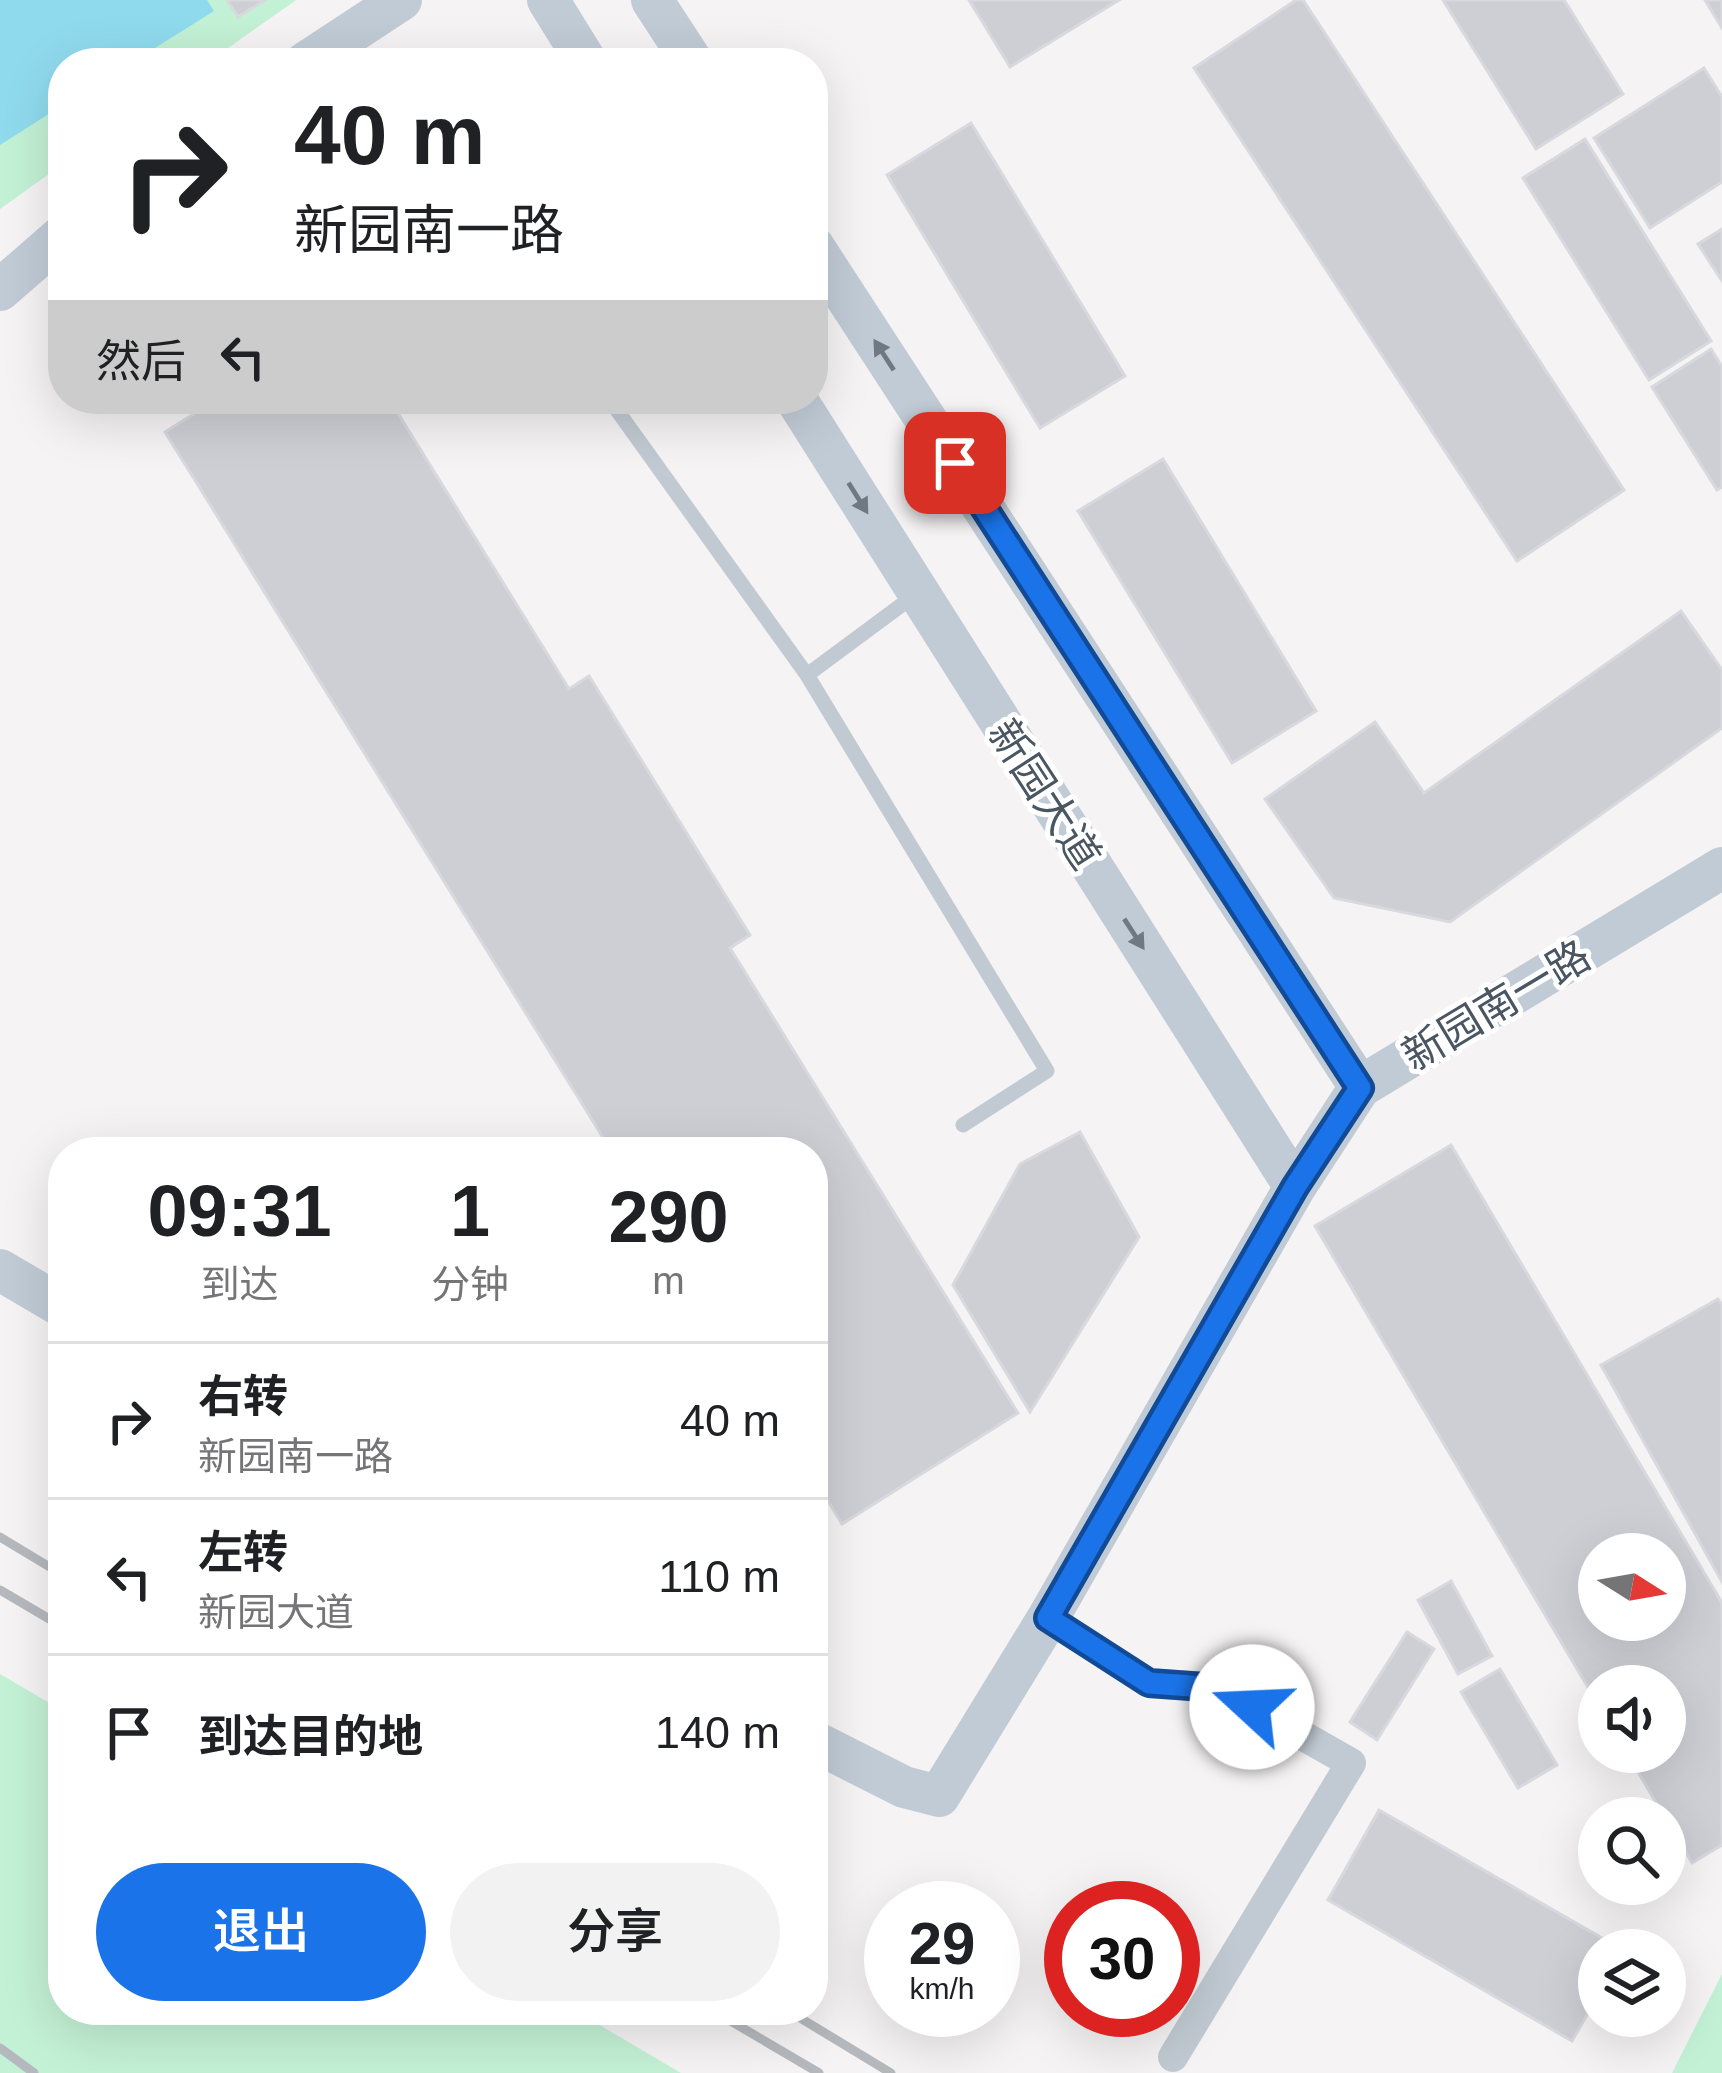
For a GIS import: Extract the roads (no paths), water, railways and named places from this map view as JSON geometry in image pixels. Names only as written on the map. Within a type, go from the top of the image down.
[{"type":"street","points":[[328,48],[400,0]]},
{"type":"street","points":[[548,0],[578,48]]},
{"type":"street","points":[[652,0],[683,48]]},
{"type":"street","points":[[0,290],[48,248]]},
{"type":"street","points":[[828,269],[1360,1088]]},
{"type":"street","name":"新园大道","points":[[805,414],[1295,1187]]},
{"type":"street","name":"新园南一路","points":[[828,1749],[904,1787],[939,1796],[1048,1618],[1295,1187],[1360,1088],[1722,868]]},
{"type":"street","points":[[0,1270],[48,1298]]},
{"type":"street","points":[[1048,1618],[1149,1683],[1219,1688],[1351,1763],[1173,2057]]},
{"type":"lane","points":[[620,414],[807,675],[1047,1071],[963,1125]]},
{"type":"lane","points":[[807,675],[917,593]]},
{"type":"water","points":[[0,0],[207,0],[214,11],[155,48],[48,48],[48,115],[0,145]]},
{"type":"railway","points":[[0,1537],[48,1566]]},
{"type":"railway","points":[[0,1590],[48,1618]]},
{"type":"railway","points":[[737,2025],[819,2073]]},
{"type":"railway","points":[[812,2025],[891,2073]]},
{"type":"railway","points":[[0,2048],[34,2073]]}]
